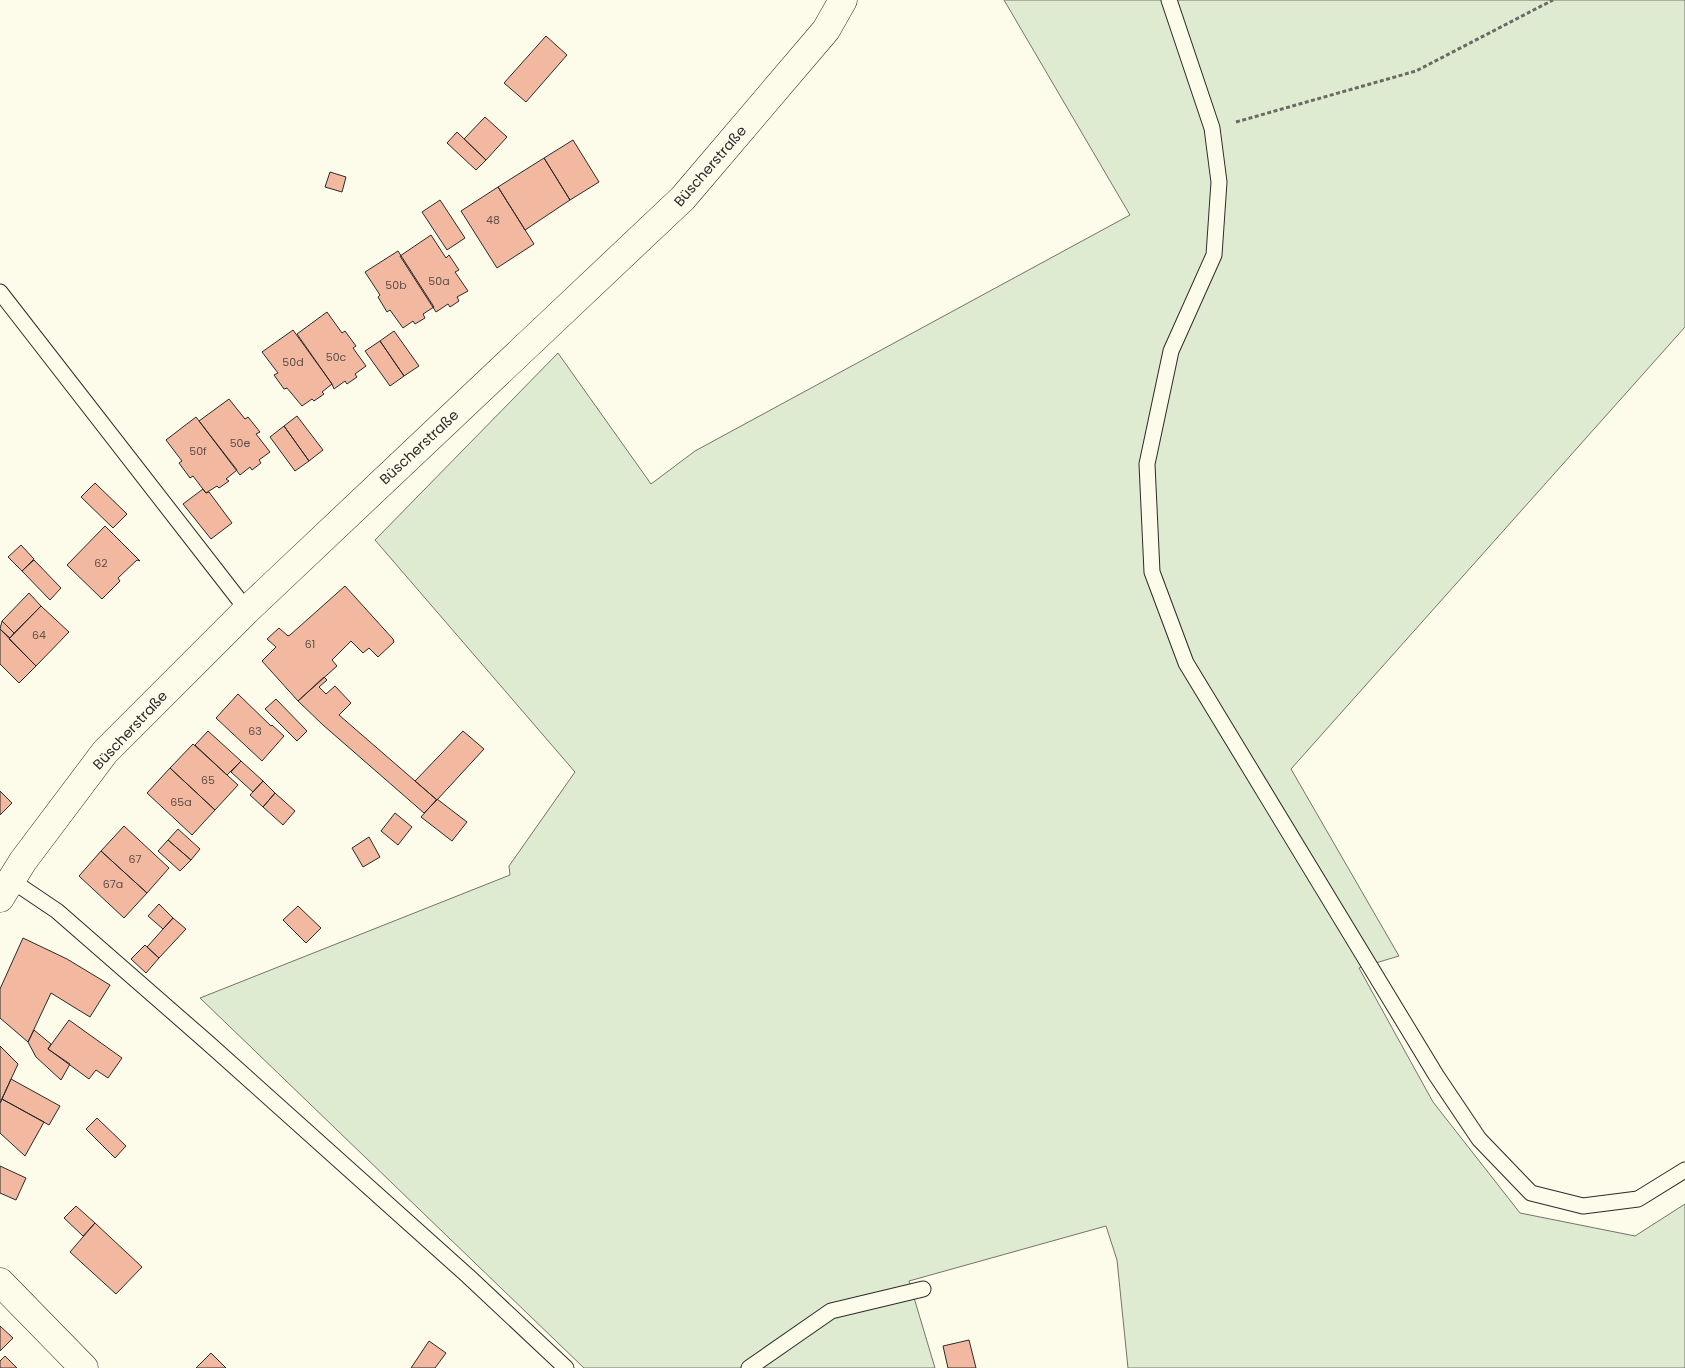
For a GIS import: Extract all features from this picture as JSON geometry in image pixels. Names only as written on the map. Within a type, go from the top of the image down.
[{"type":"street","name":"Büscherstraße","points":[[5,889],[23,861],[105,752],[247,610],[683,198],[826,30],[843,0]]},
{"type":"street","points":[[0,1282],[84,1368]]},
{"type":"lane","points":[[1169,0],[1212,128],[1219,182],[1214,255],[1171,351],[1147,464],[1152,572],[1186,663],[1436,1075],[1479,1139],[1531,1193],[1583,1206],[1638,1199],[1685,1170]]},
{"type":"lane","points":[[0,292],[247,610]]},
{"type":"lane","points":[[5,889],[57,911],[207,1042],[468,1276],[566,1368]]},
{"type":"lane","points":[[749,1368],[832,1311],[923,1288]]},
{"type":"path","points":[[1212,128],[1416,71],[1553,0]]},
{"type":"green space","points":[[1004,0],[1685,0],[1685,327],[1291,769],[1399,956],[1359,968],[1433,1102],[1520,1213],[1635,1236],[1685,1204],[1685,1368],[1128,1368],[1117,1260],[1106,1226],[909,1281],[935,1368],[584,1368],[200,998],[510,875],[509,866],[575,772],[375,540],[558,353],[651,484],[695,451],[1130,215]]},
{"type":"building","points":[[546,36],[567,55],[526,102],[504,83]]},
{"type":"building","points":[[485,117],[507,137],[486,160],[464,139]]},
{"type":"building","points":[[457,132],[486,160],[476,170],[447,143]]},
{"type":"building","points":[[573,140],[599,182],[570,200],[544,158]]},
{"type":"building","points":[[544,158],[570,200],[525,230],[498,187]]},
{"type":"building","points":[[330,172],[346,177],[342,192],[325,187]]},
{"type":"building","points":[[498,187],[534,244],[497,268],[461,211]]},
{"type":"building","points":[[440,200],[465,238],[447,250],[422,212]]},
{"type":"building","points":[[431,235],[446,258],[449,255],[459,270],[455,272],[468,291],[457,297],[459,301],[450,307],[448,304],[436,312],[400,256]]},
{"type":"building","points":[[398,251],[434,307],[423,314],[425,318],[415,324],[413,321],[403,328],[390,310],[387,312],[378,297],[380,295],[365,272]]},
{"type":"building","points":[[327,312],[342,333],[345,331],[356,346],[353,348],[366,366],[355,374],[357,377],[347,384],[345,381],[334,389],[297,334]]},
{"type":"building","points":[[293,330],[332,384],[322,392],[324,394],[302,406],[287,388],[284,389],[274,375],[278,373],[262,352]]},
{"type":"building","points":[[394,331],[419,366],[404,376],[380,341]]},
{"type":"building","points":[[380,341],[404,376],[390,386],[365,351]]},
{"type":"building","points":[[229,399],[245,419],[248,417],[260,432],[256,434],[270,452],[259,460],[261,463],[252,470],[250,467],[240,475],[199,421]]},
{"type":"building","points":[[297,416],[323,450],[309,461],[284,426]]},
{"type":"building","points":[[196,417],[237,470],[226,479],[229,481],[219,488],[217,486],[206,493],[193,476],[190,478],[179,463],[182,461],[166,440]]},
{"type":"building","points":[[284,426],[309,461],[295,471],[270,437]]},
{"type":"building","points":[[95,483],[127,514],[113,528],[81,497]]},
{"type":"building","points":[[203,489],[206,493],[209,492],[232,523],[211,539],[183,504]]},
{"type":"building","points":[[105,526],[140,561],[137,560],[118,578],[120,581],[102,599],[67,565]]},
{"type":"building","points":[[21,545],[34,559],[22,571],[8,557]]},
{"type":"building","points":[[34,560],[61,588],[50,600],[22,571]]},
{"type":"building","points":[[345,586],[394,642],[378,657],[369,648],[363,653],[351,641],[332,660],[337,666],[298,701],[262,661],[276,647],[267,639],[279,628],[288,636],[290,635]]},
{"type":"building","points":[[29,593],[41,606],[14,633],[2,621]]},
{"type":"building","points":[[41,606],[69,632],[36,666],[9,639]]},
{"type":"building","points":[[2,621],[14,633],[10,638],[0,629]]},
{"type":"building","points":[[0,629],[36,666],[19,683],[0,664]]},
{"type":"building","points":[[324,677],[327,680],[319,687],[326,694],[335,686],[351,703],[339,715],[437,800],[424,813],[298,701]]},
{"type":"building","points":[[238,694],[284,736],[262,761],[216,718]]},
{"type":"building","points":[[276,699],[307,731],[297,741],[265,709]]},
{"type":"building","points":[[208,731],[241,761],[227,775],[195,745]]},
{"type":"building","points":[[463,731],[484,749],[437,800],[415,781]]},
{"type":"building","points":[[193,744],[238,785],[215,810],[170,768]]},
{"type":"building","points":[[241,761],[263,781],[253,792],[231,772]]},
{"type":"building","points":[[170,768],[215,810],[192,835],[147,793]]},
{"type":"building","points":[[263,781],[275,793],[263,807],[250,795]]},
{"type":"building","points":[[0,791],[12,803],[0,815]]},
{"type":"building","points":[[275,793],[295,811],[283,825],[263,807]]},
{"type":"building","points":[[437,799],[467,822],[452,841],[421,817]]},
{"type":"building","points":[[395,813],[412,827],[398,845],[381,831]]},
{"type":"building","points":[[124,826],[169,868],[147,893],[101,851]]},
{"type":"building","points":[[178,829],[200,849],[191,860],[168,840]]},
{"type":"building","points":[[369,837],[380,857],[363,867],[352,848]]},
{"type":"building","points":[[168,840],[191,860],[180,871],[158,851]]},
{"type":"building","points":[[101,851],[147,893],[124,918],[79,876]]},
{"type":"building","points":[[159,904],[173,918],[163,929],[148,916]]},
{"type":"building","points":[[298,906],[321,928],[306,943],[283,920]]},
{"type":"building","points":[[173,918],[186,929],[159,958],[147,947]]},
{"type":"building","points":[[23,938],[67,959],[110,985],[90,1017],[51,993],[28,1042],[0,1018],[0,989]]},
{"type":"building","points":[[145,945],[159,958],[146,973],[131,959]]},
{"type":"building","points":[[69,1020],[122,1058],[108,1078],[96,1070],[89,1079],[48,1049]]},
{"type":"building","points":[[34,1030],[51,1044],[48,1049],[70,1064],[61,1080],[36,1057],[28,1042]]},
{"type":"building","points":[[0,1046],[18,1064],[0,1103]]},
{"type":"building","points":[[11,1079],[60,1106],[49,1125],[2,1099]]},
{"type":"building","points":[[2,1099],[44,1122],[25,1156],[0,1133],[0,1103]]},
{"type":"building","points":[[97,1118],[126,1146],[115,1158],[86,1129]]},
{"type":"building","points":[[0,1166],[26,1178],[16,1200],[0,1193]]},
{"type":"building","points":[[76,1206],[95,1223],[83,1236],[64,1218]]},
{"type":"building","points":[[95,1223],[142,1267],[116,1294],[70,1252]]},
{"type":"building","points":[[0,1326],[13,1338],[0,1351]]},
{"type":"building","points":[[969,1340],[976,1368],[948,1368],[943,1346]]},
{"type":"building","points":[[429,1341],[446,1353],[435,1368],[411,1368]]},
{"type":"building","points":[[211,1353],[226,1368],[196,1368]]},
{"type":"building","points":[[5,1356],[17,1368],[0,1368],[0,1361]]}]
